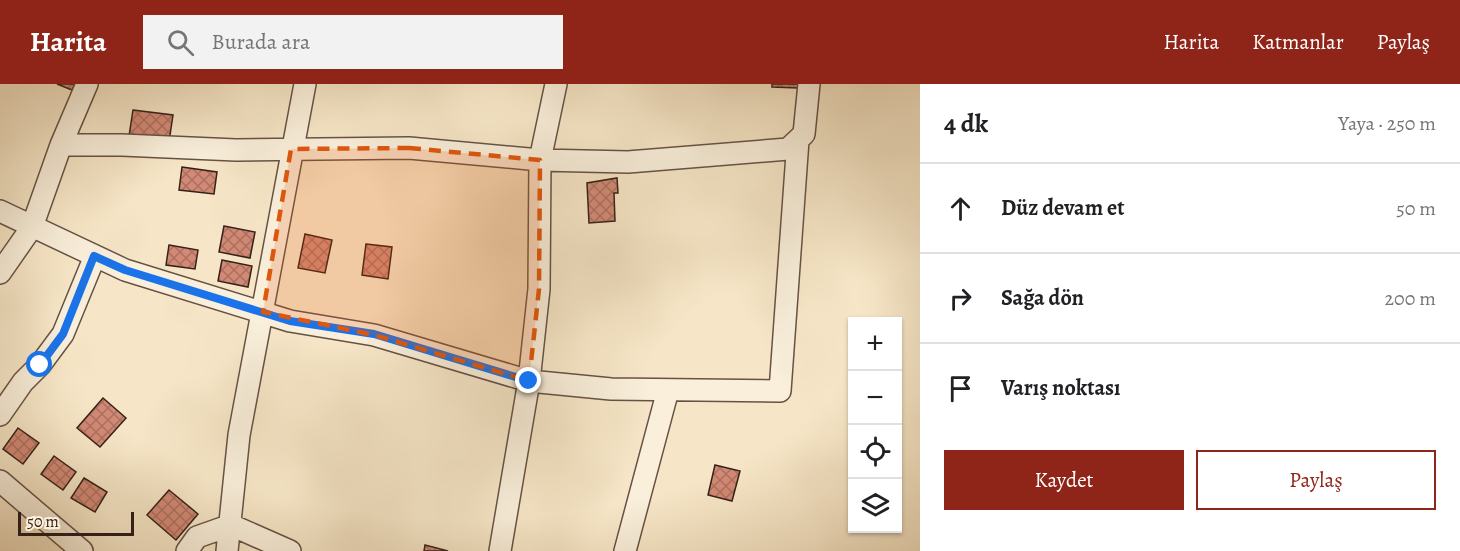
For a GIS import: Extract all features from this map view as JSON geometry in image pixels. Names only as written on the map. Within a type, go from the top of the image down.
[{"type":"street","points":[[0,273],[32,227],[61,145],[87,84]]},
{"type":"street","points":[[227,551],[239,435],[305,84]]},
{"type":"street","points":[[500,551],[529,381],[539,289],[540,160],[556,84]]},
{"type":"street","points":[[61,145],[291,149],[409,148],[540,160],[639,161],[788,149],[804,134],[810,84]]},
{"type":"street","points":[[0,211],[125,270],[290,321],[374,334],[529,381],[611,389],[780,392],[798,140]]},
{"type":"street","points":[[0,415],[23,382],[40,365],[63,334],[94,256]]},
{"type":"street","points":[[625,551],[668,390]]},
{"type":"street","points":[[0,481],[82,551]]},
{"type":"street","points":[[187,551],[197,537],[231,525],[290,551]]},
{"type":"highlighted area","points":[[409,148],[540,160],[539,289],[529,381],[374,335],[263,312],[291,149]]},
{"type":"building","points":[[57,84],[75,84],[72,90]]},
{"type":"building","points":[[772,84],[798,84],[798,88],[772,87]]},
{"type":"building","points":[[133,110],[173,115],[169,142],[129,136]]},
{"type":"building","points":[[182,167],[217,172],[214,194],[179,190]]},
{"type":"building","points":[[617,178],[618,193],[614,193],[615,221],[589,223],[587,183]]},
{"type":"building","points":[[224,226],[255,232],[250,258],[219,252]]},
{"type":"building","points":[[305,234],[332,240],[325,273],[298,268]]},
{"type":"building","points":[[366,244],[392,247],[388,279],[362,275]]},
{"type":"building","points":[[169,245],[198,250],[195,269],[166,265]]},
{"type":"building","points":[[222,260],[252,266],[248,287],[218,281]]},
{"type":"building","points":[[103,398],[126,418],[100,447],[77,428]]},
{"type":"building","points":[[18,428],[39,443],[23,464],[3,449]]},
{"type":"building","points":[[54,456],[76,472],[63,490],[41,474]]},
{"type":"building","points":[[715,465],[740,471],[732,501],[708,495]]},
{"type":"building","points":[[84,478],[107,492],[95,512],[71,498]]},
{"type":"building","points":[[169,490],[198,514],[176,540],[147,515]]},
{"type":"building","points":[[425,545],[448,551],[424,551]]},
{"type":"route","points":[[40,365],[63,334],[94,256],[125,270],[290,321],[374,334],[529,381]]}]
